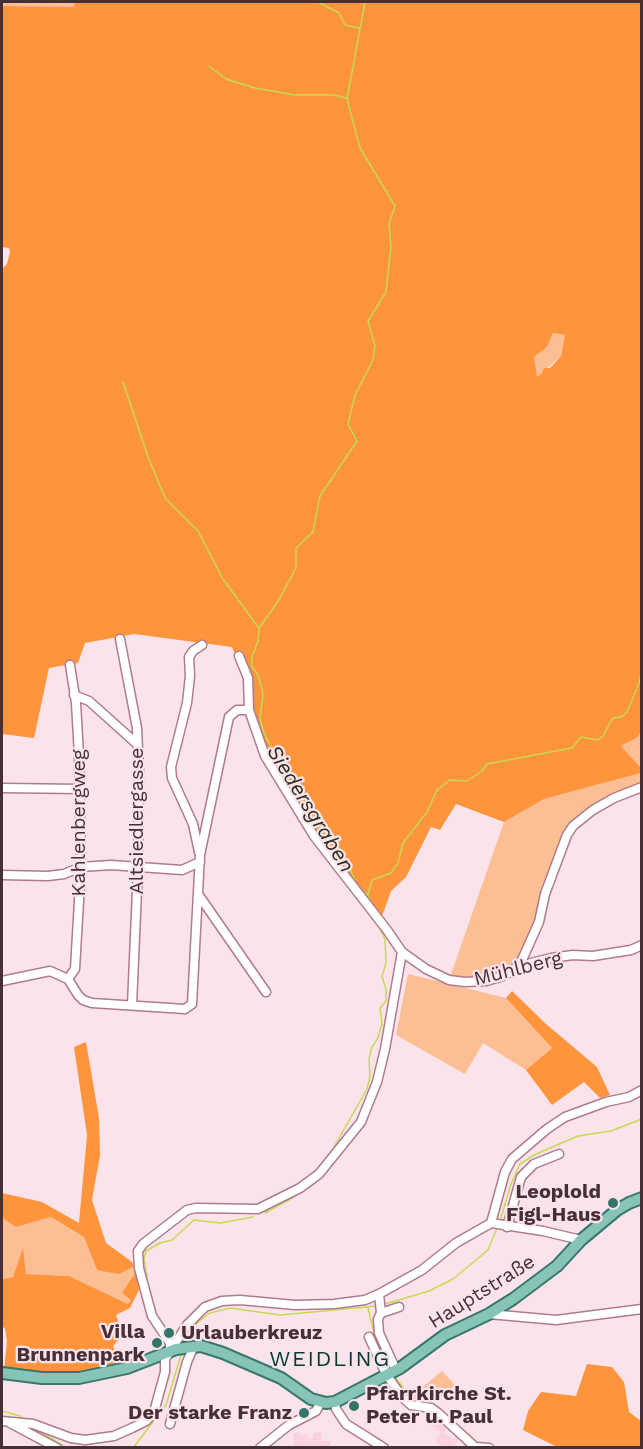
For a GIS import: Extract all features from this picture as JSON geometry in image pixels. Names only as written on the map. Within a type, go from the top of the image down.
[{"type":"main road","name":"Hauptstraße","points":[[193,1346],[213,1350],[281,1378],[305,1396],[321,1402],[335,1402],[391,1372],[444,1335],[489,1314],[513,1299],[556,1266],[581,1240],[621,1208],[642,1198]]},
{"type":"main road","points":[[2,1373],[42,1378],[79,1378],[127,1368],[173,1350],[193,1346]]},
{"type":"street","name":"Altsiedlergasse","points":[[120,639],[137,729],[139,771],[138,867],[132,1005]]},
{"type":"street","points":[[200,859],[193,824],[172,778],[171,767],[188,702],[189,657],[192,651],[202,645]]},
{"type":"street","points":[[173,1350],[152,1316],[139,1268],[138,1251],[143,1244],[187,1210],[196,1208],[258,1209],[300,1188],[319,1174],[362,1122],[377,1082],[402,952],[338,868],[289,797],[265,756],[249,710],[248,678],[239,656]]},
{"type":"street","name":"Kahlenbergweg","points":[[68,979],[75,969],[81,867],[81,789],[70,665]]},
{"type":"street","points":[[74,695],[88,701],[137,744]]},
{"type":"street","points":[[2,981],[50,971],[68,979],[83,1000],[92,1003],[185,1008],[192,1004],[200,859],[229,717],[237,710],[249,710]]},
{"type":"street","points":[[514,970],[522,960],[539,922],[545,894],[567,835],[573,826],[593,810],[614,798],[642,787]]},
{"type":"street","points":[[2,788],[81,789]]},
{"type":"street","points":[[2,875],[48,876],[64,874],[81,867],[111,865],[182,870],[200,859]]},
{"type":"street","points":[[182,870],[199,890],[266,992]]},
{"type":"street","name":"Mühlberg","points":[[402,952],[426,969],[449,980],[465,982],[486,981],[531,963],[551,958],[573,955],[593,956],[631,950],[642,945]]},
{"type":"street","points":[[499,1225],[505,1172],[512,1159],[565,1117],[606,1102],[629,1097],[642,1090]]},
{"type":"street","points":[[499,1225],[521,1177],[534,1164],[559,1154]]},
{"type":"street","points":[[391,1372],[379,1333],[380,1304],[456,1243],[499,1225],[581,1240]]},
{"type":"street","points":[[3,1421],[33,1424],[71,1438],[86,1440],[114,1436],[146,1421],[154,1412],[165,1372],[165,1359],[173,1350],[180,1334],[195,1315],[222,1301],[240,1300],[294,1305],[334,1304],[365,1299],[399,1307]]},
{"type":"street","points":[[489,1314],[556,1320],[642,1309]]},
{"type":"street","points":[[369,1337],[406,1401],[416,1406],[431,1408],[481,1447]]},
{"type":"street","points":[[170,1424],[193,1346]]},
{"type":"street","points":[[260,1448],[289,1425],[316,1411],[321,1402]]},
{"type":"street","points":[[335,1402],[346,1424],[384,1448]]},
{"type":"street","points":[[3,1421],[57,1448]]},
{"type":"shaded area","points":[[2,2],[131,2],[74,7],[2,6]]},
{"type":"shaded area","points":[[75,2],[641,2],[642,728],[638,737],[621,746],[641,768],[641,773],[544,799],[504,822],[456,804],[440,830],[431,827],[406,877],[391,891],[381,919],[325,850],[267,756],[251,711],[246,679],[232,647],[134,634],[85,643],[78,663],[49,668],[34,738],[2,734],[2,269],[7,264],[10,252],[9,248],[2,247],[2,6],[74,7]],"holes":[[[553,333],[565,335],[561,356],[550,368],[544,368],[537,377],[534,357],[547,347]]]},
{"type":"shaded area","points":[[553,333],[565,335],[561,356],[536,378],[534,357],[547,347]]},
{"type":"shaded area","points":[[641,728],[641,768],[621,746],[638,737]]},
{"type":"shaded area","points":[[641,773],[641,788],[635,789],[573,826],[522,960],[500,977],[449,980],[504,822],[544,799]]},
{"type":"shaded area","points":[[408,974],[506,998],[552,1048],[526,1070],[483,1043],[465,1074],[396,1035]]},
{"type":"shaded area","points":[[512,991],[546,1024],[597,1067],[610,1095],[600,1098],[584,1082],[552,1105],[526,1070],[552,1048],[506,998]]},
{"type":"shaded area","points":[[86,1042],[99,1118],[100,1155],[92,1200],[106,1243],[132,1262],[136,1271],[139,1290],[130,1308],[116,1315],[123,1335],[113,1346],[120,1364],[77,1376],[4,1370],[7,1341],[5,1328],[2,1327],[2,1278],[13,1277],[23,1248],[26,1274],[69,1276],[128,1304],[131,1300],[122,1293],[135,1273],[133,1267],[119,1274],[97,1270],[84,1237],[51,1217],[16,1227],[2,1218],[2,1193],[42,1202],[79,1223],[87,1135],[74,1047]]},
{"type":"shaded area","points":[[51,1217],[84,1237],[97,1270],[132,1267],[135,1273],[123,1293],[132,1299],[128,1304],[69,1276],[26,1274],[23,1250],[13,1277],[3,1279],[2,1218],[16,1227]]},
{"type":"shaded area","points":[[587,1364],[612,1367],[624,1382],[629,1412],[641,1421],[641,1447],[557,1447],[523,1430],[528,1411],[541,1392],[576,1396]]},
{"type":"shaded area","points":[[442,1371],[455,1385],[435,1402],[416,1400],[411,1397]]},
{"type":"shaded area","points":[[432,1416],[447,1427],[444,1433],[454,1439],[459,1433],[462,1436],[453,1447],[443,1447],[437,1443],[436,1440],[441,1432],[427,1422]]},
{"type":"shaded area","points":[[299,1432],[300,1435],[308,1434],[309,1439],[313,1438],[313,1433],[321,1432],[322,1441],[331,1441],[329,1447],[294,1447],[293,1433]]},
{"type":"waterway","points":[[318,2],[339,13],[345,25],[359,28]]},
{"type":"waterway","name":"Siedersgraben","points":[[356,883],[343,853],[326,833],[320,818],[311,817],[306,803],[300,800],[264,733],[260,719],[263,693],[258,675],[252,666],[252,657],[258,641],[259,628],[277,603],[296,568],[296,548],[313,532],[320,496],[357,441],[348,424],[355,395],[373,360],[375,346],[368,321],[386,292],[391,247],[389,224],[395,206],[360,148],[347,99],[365,2]]},
{"type":"waterway","points":[[209,66],[226,79],[255,88],[295,95],[334,95],[346,98]]},
{"type":"waterway","points":[[123,382],[148,457],[165,498],[198,531],[223,579],[258,627]]},
{"type":"waterway","points":[[368,894],[372,880],[391,873],[398,863],[403,843],[427,812],[437,790],[450,780],[467,781],[482,771],[487,764],[572,748],[581,737],[598,740],[603,736],[612,719],[623,716],[627,712],[639,683],[642,668]]},
{"type":"waterway","name":"Siedersgraben","points":[[366,892],[372,904]]},
{"type":"waterway","name":"Siedersgraben","points":[[334,1147],[367,1089],[370,1076],[369,1059],[382,1023],[380,1008],[386,1001],[386,989],[382,977],[386,963],[385,939],[374,918]]},
{"type":"waterway","points":[[500,1221],[511,1184],[520,1164],[534,1155],[578,1136],[611,1131],[642,1119]]},
{"type":"waterway","name":"Siedersgraben","points":[[309,1188],[322,1177]]},
{"type":"waterway","name":"Siedersgraben","points":[[265,1213],[294,1197]]},
{"type":"waterway","name":"Siedersgraben","points":[[147,1277],[144,1259],[146,1251],[160,1243],[172,1240],[194,1220],[220,1223],[253,1217]]},
{"type":"waterway","points":[[385,1304],[429,1291],[453,1279],[488,1250],[497,1228]]},
{"type":"waterway","points":[[185,1342],[197,1323],[210,1313],[230,1308],[280,1315],[377,1306]]},
{"type":"waterway","points":[[368,1308],[374,1333],[389,1368]]},
{"type":"waterway","points":[[133,1448],[166,1405],[182,1352]]},
{"type":"waterway","points":[[393,1375],[414,1401],[434,1404],[478,1443]]},
{"type":"waterway","points":[[2,1411],[20,1416],[23,1420]]},
{"type":"waterway","points":[[34,1428],[67,1448]]},
{"type":"place","name":"Leoplold Figl-Haus","points":[[613,1203]]},
{"type":"place","name":"Urlauberkreuz","points":[[169,1333]]},
{"type":"place","name":"Villa Brunnenpark","points":[[157,1343]]},
{"type":"place","name":"Pfarrkirche St. Peter u. Paul","points":[[354,1406]]},
{"type":"place","name":"Der starke Franz","points":[[304,1413]]},
{"type":"district","name":"WEIDLING","points":[[330,1360]]}]
